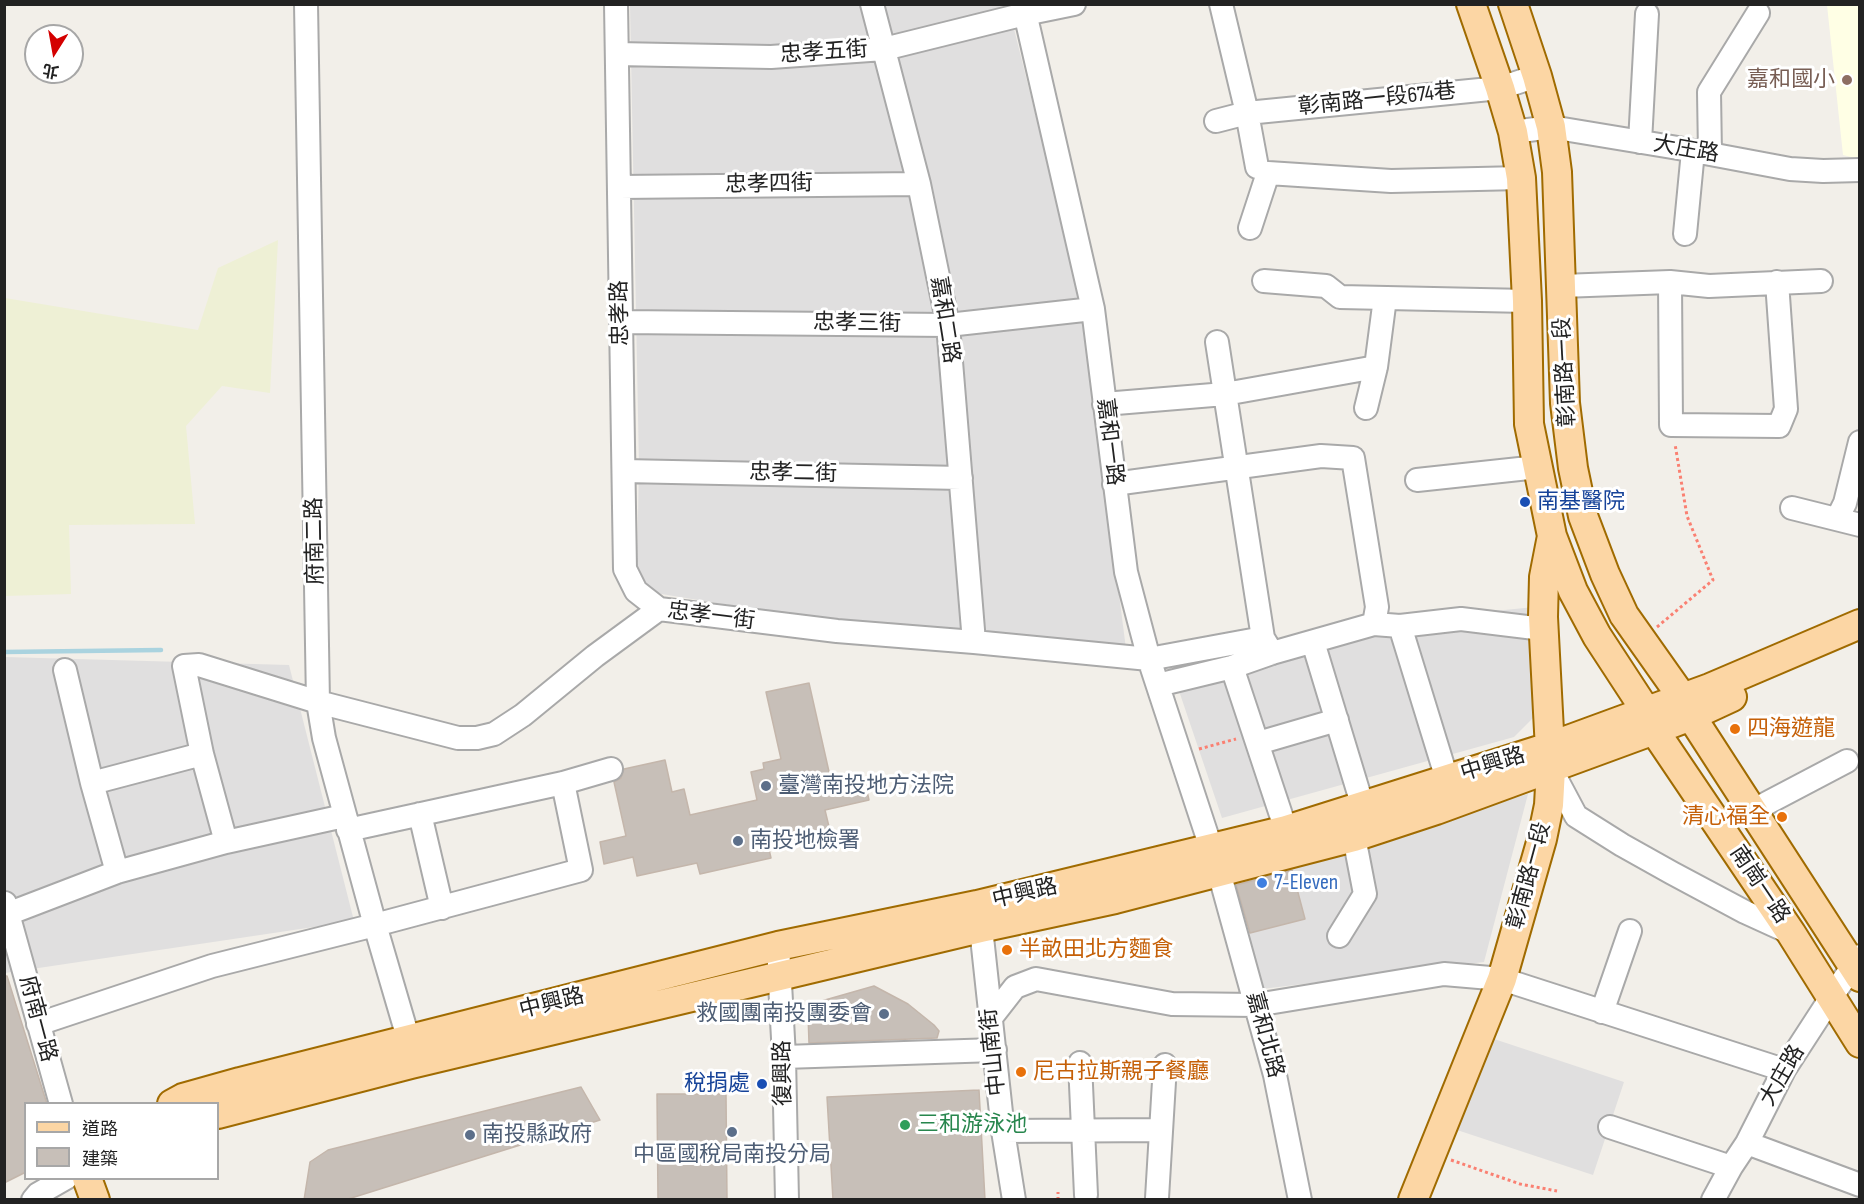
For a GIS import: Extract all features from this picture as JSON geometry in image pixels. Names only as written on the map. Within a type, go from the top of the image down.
[{"type":"main road","name":"彰南路一段","points":[[1471,4],[1513,132],[1521,178],[1527,301],[1529,424],[1552,536],[1573,591],[1597,636],[1650,721]]},
{"type":"main road","name":"彰南路一段","points":[[1513,4],[1551,127],[1557,172],[1565,403],[1583,516],[1605,574],[1624,615],[1687,706]]},
{"type":"main road","name":"彰南路一段","points":[[1413,1200],[1502,979],[1542,839],[1549,805],[1550,758],[1543,629],[1544,577],[1552,536]]},
{"type":"main road","name":"中興路","points":[[1216,861],[1354,837],[1436,810],[1550,758],[1687,706],[1715,704],[1860,624]]},
{"type":"main road","name":"中興路","points":[[1801,658],[1860,643]]},
{"type":"main road","name":"南崗一路","points":[[1687,706],[1752,811],[1857,966]]},
{"type":"main road","name":"南崗一路","points":[[1650,721],[1791,933],[1860,1043]]},
{"type":"main road","name":"中興路","points":[[176,1102],[183,1098],[243,1094],[410,1052],[778,946],[893,924],[979,917],[1115,899],[1216,861],[1286,830],[1447,779],[1550,758]]},
{"type":"main road","name":"中興路","points":[[410,1052],[781,976],[979,917]]},
{"type":"main road","name":"中興路","points":[[219,1113],[243,1094]]},
{"type":"main road","points":[[78,1200],[81,1180]]},
{"type":"main road","points":[[87,1180],[95,1200]]},
{"type":"street","name":"府南二路","points":[[306,4],[318,702],[324,738],[346,823],[410,1052]]},
{"type":"street","name":"忠孝路","points":[[616,4],[625,569],[636,591],[659,609]]},
{"type":"street","name":"嘉和二路","points":[[872,4],[919,184],[948,326],[975,642]]},
{"type":"street","name":"忠孝五街","points":[[617,54],[771,57],[884,49],[1024,9],[1074,4]]},
{"type":"street","points":[[1221,4],[1247,113],[1257,167]]},
{"type":"street","name":"嘉和一路","points":[[1024,9],[1093,309],[1126,572],[1149,659],[1216,861]]},
{"type":"street","points":[[1685,234],[1701,152],[1709,93],[1758,13]]},
{"type":"street","points":[[1640,142],[1647,14]]},
{"type":"street","name":"彰南路一段674巷","points":[[1216,121],[1247,113],[1500,88],[1537,76]]},
{"type":"street","name":"大庄路","points":[[1513,132],[1551,127],[1790,169],[1860,170]]},
{"type":"street","points":[[1250,228],[1268,173],[1391,182],[1521,178]]},
{"type":"street","name":"忠孝四街","points":[[620,187],[919,184]]},
{"type":"street","points":[[1264,281],[1326,286],[1340,297],[1527,301]]},
{"type":"street","points":[[1562,286],[1670,282],[1709,286],[1821,281]]},
{"type":"street","points":[[1670,282],[1671,425],[1779,426],[1786,409],[1777,282]]},
{"type":"street","points":[[1366,408],[1376,367],[1385,298]]},
{"type":"street","name":"忠孝三街","points":[[621,322],[948,326],[1093,309]]},
{"type":"street","points":[[1217,342],[1267,645]]},
{"type":"street","points":[[1104,404],[1225,394],[1376,367]]},
{"type":"street","points":[[1837,519],[1845,503],[1860,442]]},
{"type":"street","points":[[1114,484],[1321,456],[1353,458],[1377,607],[1374,624]]},
{"type":"street","points":[[1417,480],[1538,467]]},
{"type":"street","name":"忠孝二街","points":[[624,471],[962,478]]},
{"type":"street","points":[[1792,508],[1860,525]]},
{"type":"street","name":"忠孝一街","points":[[202,754],[184,666],[198,664],[318,702],[458,738],[477,738],[494,734],[523,715],[595,656],[659,609],[837,632],[975,642],[1149,659],[1267,645]]},
{"type":"street","points":[[1158,685],[1232,667],[1267,645],[1313,642],[1374,624],[1400,626],[1461,619],[1543,629]]},
{"type":"street","points":[[1400,626],[1447,779]]},
{"type":"street","points":[[1313,642],[1363,807]]},
{"type":"street","points":[[1232,667],[1286,830]]},
{"type":"street","points":[[65,670],[92,783],[117,872]]},
{"type":"street","points":[[1257,739],[1337,720]]},
{"type":"street","points":[[92,783],[202,754],[226,842]]},
{"type":"street","points":[[1550,758],[1576,816],[1622,845],[1682,878],[1745,912],[1791,933]]},
{"type":"street","points":[[1752,811],[1847,761]]},
{"type":"street","points":[[6,910],[10,913],[117,872],[226,842],[420,814],[563,783],[611,769]]},
{"type":"street","points":[[38,1024],[212,966],[581,870],[563,783]]},
{"type":"street","points":[[420,814],[442,908]]},
{"type":"street","points":[[1339,936],[1365,894],[1354,837]]},
{"type":"street","name":"嘉和北路","points":[[1216,861],[1275,1075],[1300,1200]]},
{"type":"street","name":"府南一路","points":[[6,910],[60,1102]]},
{"type":"street","name":"中山南街","points":[[979,917],[1003,1131],[1014,1200]]},
{"type":"street","points":[[1602,1012],[1630,931]]},
{"type":"street","name":"復興路","points":[[778,946],[784,1057],[787,1200]]},
{"type":"street","name":"大庄路","points":[[1713,1200],[1731,1167],[1748,1143],[1784,1070],[1832,996],[1857,966]]},
{"type":"street","points":[[990,1019],[1015,987],[1036,979],[1172,1004],[1256,1005],[1444,974],[1502,979],[1784,1070]]},
{"type":"street","points":[[784,1057],[995,1050]]},
{"type":"street","points":[[1080,1063],[1086,1195]]},
{"type":"street","points":[[1157,1197],[1165,1065]]},
{"type":"street","points":[[1610,1127],[1731,1167]]},
{"type":"street","points":[[1003,1131],[1161,1130]]},
{"type":"street","points":[[1748,1143],[1860,1185]]},
{"type":"street","points":[[33,1200],[38,1194],[64,1180]]},
{"type":"path","points":[[1642,640],[1713,580],[1687,516],[1671,425]]},
{"type":"path","points":[[1181,754],[1257,739]]},
{"type":"path","points":[[1432,1154],[1470,1165],[1520,1184],[1557,1191]]},
{"type":"path","points":[[1058,1192],[1058,1200]]},
{"type":"shaded area","points":[[630,5],[1008,5],[1081,296],[1126,649],[952,628],[833,622],[643,591],[637,564],[639,467]]},
{"type":"shaded area","name":"嘉和國小","points":[[1827,5],[1859,5],[1859,159],[1843,155]]},
{"type":"shaded area","points":[[278,240],[270,393],[222,386],[186,426],[195,524],[69,525],[71,594],[5,596],[5,298],[198,330],[218,268]]},
{"type":"shaded area","points":[[1535,607],[1534,717],[1514,737],[1222,818],[1177,685],[1411,619]]},
{"type":"shaded area","points":[[5,657],[289,665],[354,921],[5,973]]},
{"type":"shaded area","points":[[1528,794],[1484,962],[1262,989],[1232,879]]},
{"type":"shaded area","points":[[1488,1037],[1624,1082],[1593,1175],[1457,1130]]},
{"type":"building","points":[[809,683],[832,785],[864,778],[869,800],[825,810],[830,831],[768,845],[771,858],[700,874],[697,863],[637,876],[633,857],[604,864],[600,842],[626,836],[614,782],[621,778],[624,769],[665,760],[672,792],[684,789],[690,815],[757,800],[751,772],[764,769],[763,763],[781,759],[766,692]]},
{"type":"building","points":[[1292,870],[1305,919],[1250,933],[1236,885]]},
{"type":"building","points":[[4,976],[7,976],[46,1102],[24,1102],[24,1173],[4,1183]]},
{"type":"building","points":[[874,986],[908,1004],[934,1025],[939,1031],[937,1038],[809,1043],[808,1014],[818,1002]]},
{"type":"building","name":"南投縣政府","points":[[581,1087],[600,1120],[345,1200],[304,1200],[310,1162],[328,1150]]},
{"type":"building","name":"三和游泳池","points":[[979,1090],[985,1200],[833,1200],[827,1097]]},
{"type":"building","points":[[657,1094],[726,1094],[727,1200],[658,1200]]},
{"type":"waterway","points":[[4,652],[161,650]]},
{"type":"place","name":"嘉和國小","points":[[1847,80]]},
{"type":"place","name":"南基醫院","points":[[1525,502]]},
{"type":"place","name":"四海遊龍","points":[[1735,729]]},
{"type":"place","name":"臺灣南投地方法院","points":[[766,786]]},
{"type":"place","name":"清心福全","points":[[1782,817]]},
{"type":"place","name":"南投地檢署","points":[[738,841]]},
{"type":"place","name":"7-Eleven","points":[[1262,883]]},
{"type":"place","name":"半畝田北方麵食","points":[[1007,950]]},
{"type":"place","name":"救國團南投團委會","points":[[884,1014]]},
{"type":"place","name":"尼古拉斯親子餐廳","points":[[1021,1072]]},
{"type":"place","name":"稅捐處","points":[[762,1084]]},
{"type":"place","name":"三和游泳池","points":[[905,1125]]},
{"type":"place","name":"中區國稅局南投分局","points":[[732,1132]]},
{"type":"place","name":"南投縣政府","points":[[470,1135]]}]
